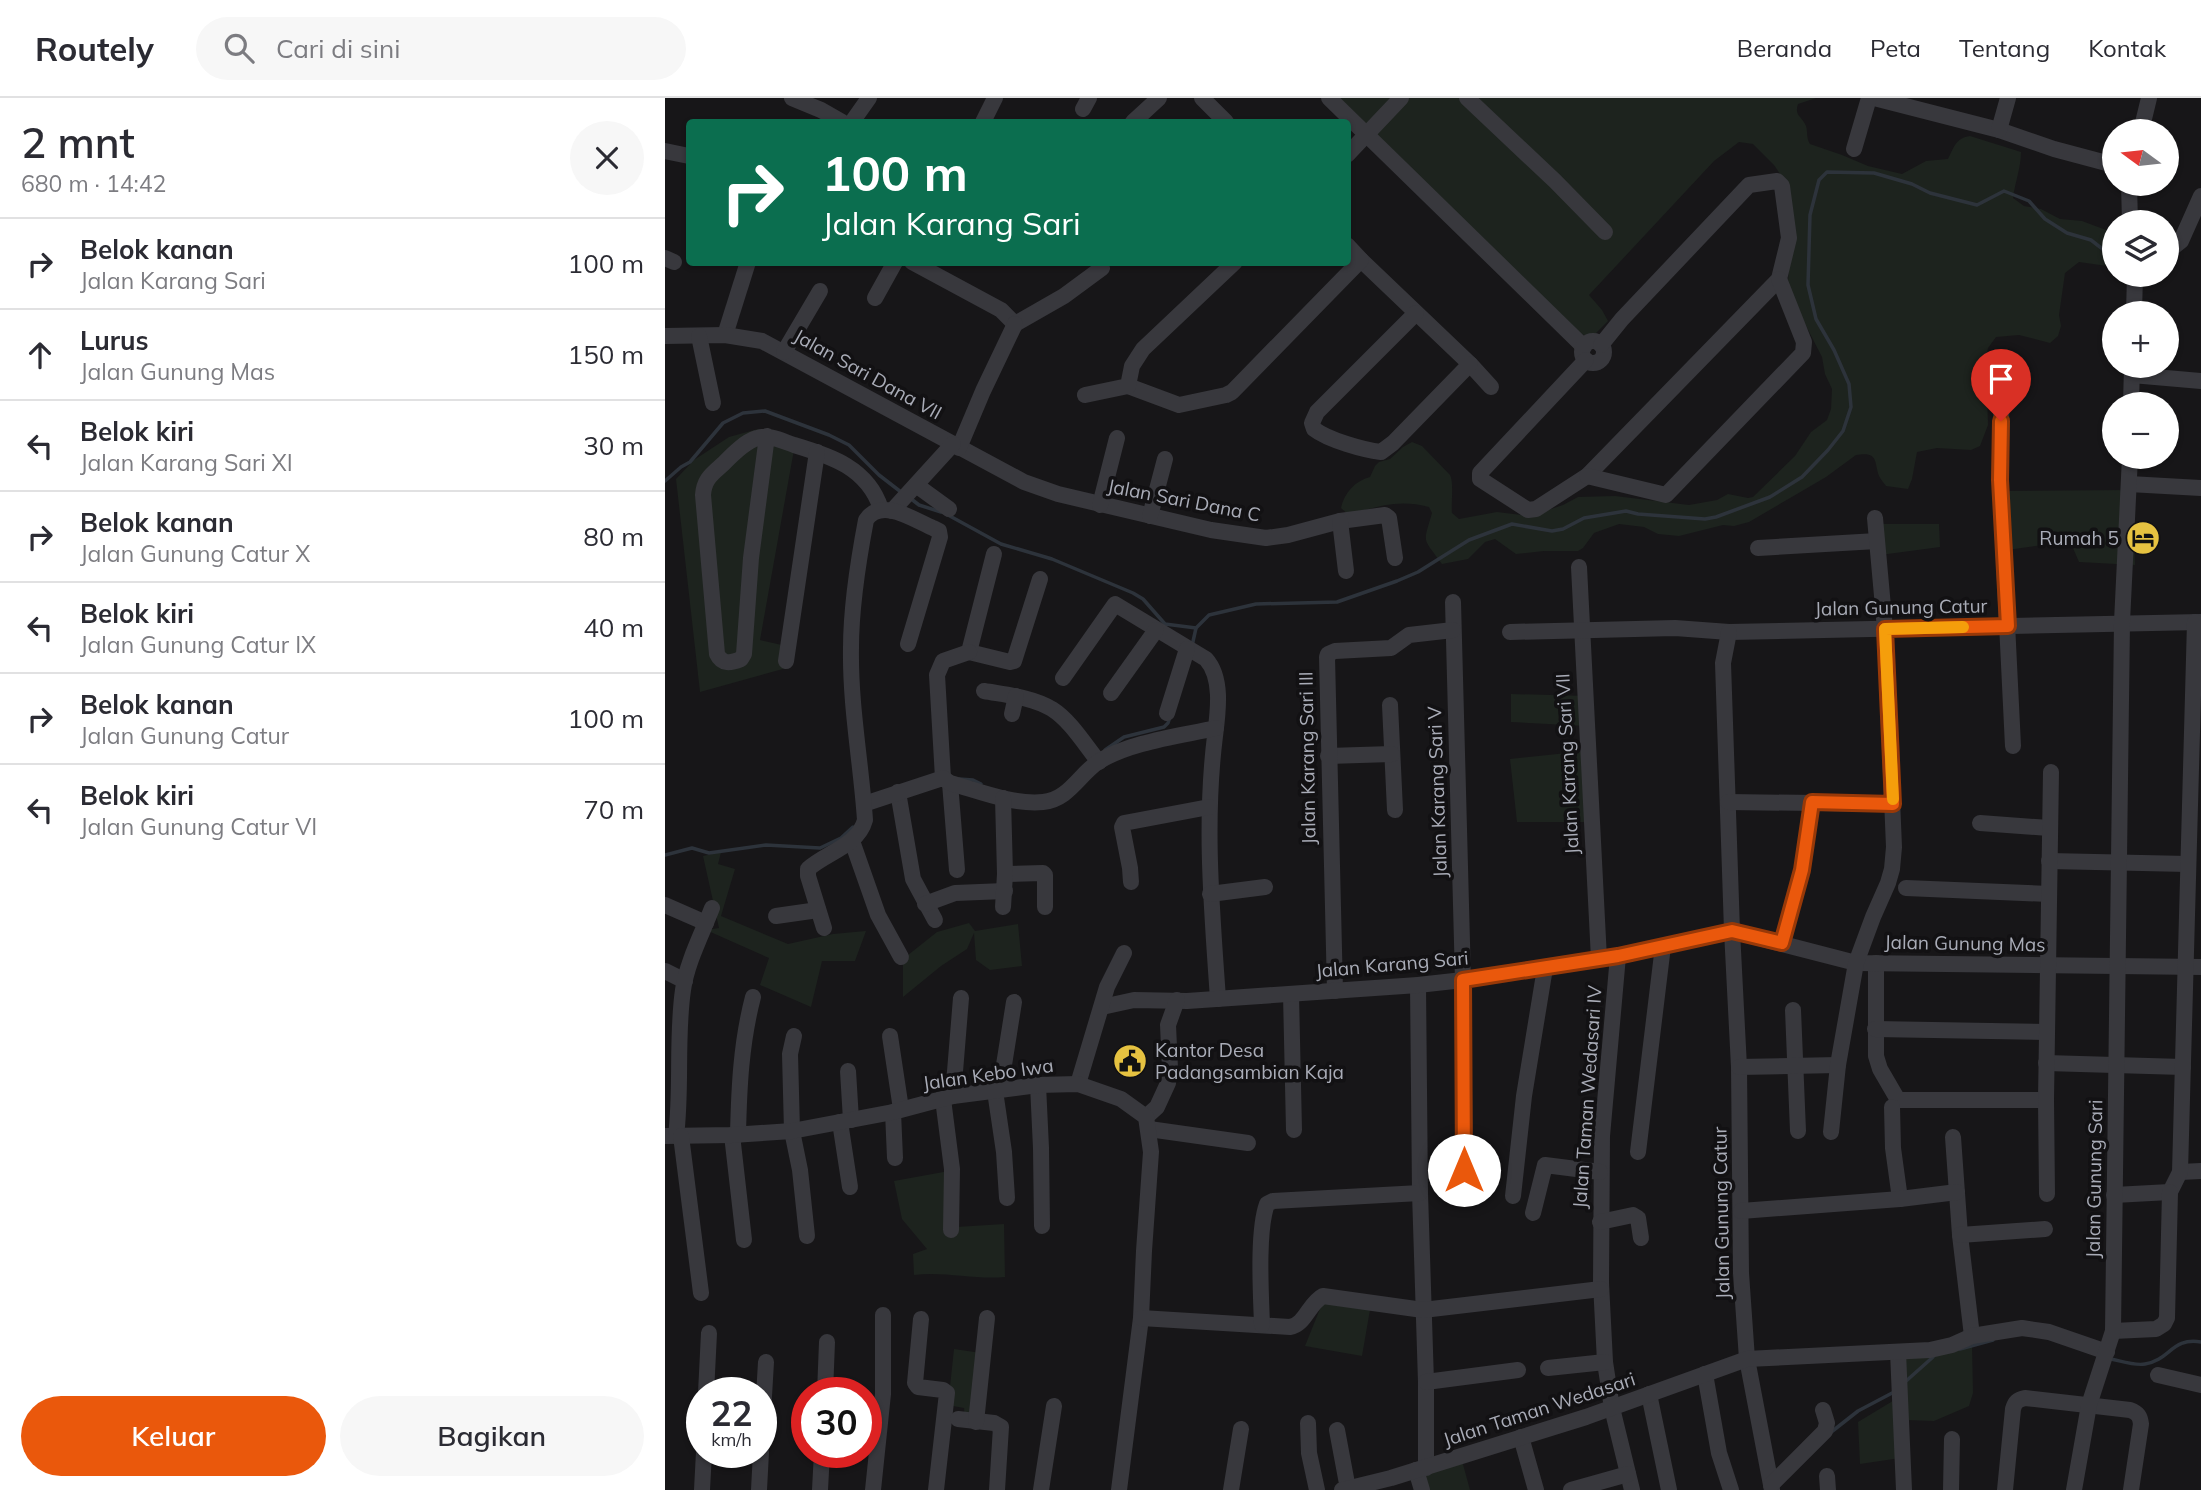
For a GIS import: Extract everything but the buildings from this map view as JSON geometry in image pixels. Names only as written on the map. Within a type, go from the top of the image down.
[{"type":"street","points":[[792,98],[825,104],[839,119]]},
{"type":"street","points":[[854,119],[869,98]]},
{"type":"street","points":[[984,119],[995,98]]},
{"type":"street","points":[[1136,119],[1159,98]]},
{"type":"street","points":[[1202,98],[1223,119]]},
{"type":"street","points":[[1329,98],[1350,119]]},
{"type":"street","points":[[1351,151],[1401,98]]},
{"type":"street","points":[[1467,98],[1605,232]]},
{"type":"street","points":[[1854,149],[1872,98],[1999,130],[2102,161]]},
{"type":"street","points":[[1999,130],[2008,98]]},
{"type":"street","points":[[2144,119],[2149,98]]},
{"type":"street","points":[[1351,120],[1585,353]]},
{"type":"street","points":[[665,150],[686,155]]},
{"type":"street","points":[[1777,181],[1782,186],[1789,238],[1779,279],[1587,475],[1530,510],[1479,478],[1481,471],[1585,353],[1592,341],[1601,345],[1622,319],[1749,185],[1777,181]]},
{"type":"street","points":[[2179,243],[2201,196]]},
{"type":"street","points":[[1351,249],[1491,387]]},
{"type":"street","points":[[1085,395],[1128,386],[1179,405],[1226,395],[1232,392],[1361,260]]},
{"type":"street","points":[[725,335],[747,266]]},
{"type":"street","points":[[875,298],[893,266]]},
{"type":"street","points":[[920,266],[1001,310],[1015,324]]},
{"type":"street","points":[[1128,386],[1132,366],[1143,349],[1231,266]]},
{"type":"street","points":[[824,928],[808,869],[852,841],[863,829],[865,820],[852,698],[852,619],[866,520],[870,514],[899,501],[956,446],[1015,324],[1064,296],[1102,268]]},
{"type":"street","points":[[1587,475],[1666,495],[1803,353],[1804,342],[1779,279]]},
{"type":"street","points":[[784,352],[820,291]]},
{"type":"street","points":[[1416,313],[1317,412],[1312,423],[1314,429],[1381,452],[1470,364]]},
{"type":"street","points":[[699,335],[713,403]]},
{"type":"street","name":"Jalan Sari Dana VII","points":[[665,336],[725,335],[762,341],[1041,489]]},
{"type":"street","points":[[2000,358],[2000,480],[2013,746]]},
{"type":"street","points":[[2179,377],[2201,381]]},
{"type":"street","points":[[767,436],[751,558],[744,654],[741,659],[724,662],[717,654],[704,485],[706,479],[748,442],[767,436],[817,452],[847,464],[861,476],[877,498],[949,509]]},
{"type":"street","points":[[1100,505],[1117,438]]},
{"type":"street","points":[[786,661],[817,452]]},
{"type":"street","points":[[1150,516],[1165,459]]},
{"type":"street","name":"Jalan Gunung Sari","points":[[2074,1490],[2089,1405],[2113,1331],[2122,622],[2130,469]]},
{"type":"street","points":[[2129,484],[2201,488]]},
{"type":"street","name":"Jalan Sari Dana C","points":[[1041,489],[1211,530],[1266,538],[1340,521],[1385,515],[1389,518],[1395,558]]},
{"type":"street","points":[[899,501],[939,531],[940,537],[908,644]]},
{"type":"street","points":[[1831,1132],[1837,1065],[1856,963],[1892,869],[1894,847],[1885,629],[1875,518]]},
{"type":"street","points":[[1340,521],[1346,571]]},
{"type":"street","points":[[1758,548],[1877,541]]},
{"type":"street","points":[[969,652],[994,554]]},
{"type":"street","name":"Jalan Karang Sari VII","points":[[1579,566],[1599,959]]},
{"type":"street","points":[[957,870],[937,675],[943,662],[969,652],[1014,661],[1040,579]]},
{"type":"street","name":"Jalan Karang Sari V","points":[[1453,602],[1463,980],[1465,1197]]},
{"type":"street","points":[[1063,678],[1115,604],[1206,659],[1212,666],[1217,684],[1209,807],[1210,894],[1218,999]]},
{"type":"street","points":[[2113,1331],[2155,1329],[2161,1327],[2166,1320],[2170,1192],[2180,1172],[2184,1031],[2193,967],[2194,892],[2188,864],[2195,829],[2198,622]]},
{"type":"street","name":"Jalan Gunung Catur","points":[[1510,632],[1675,628],[1729,632],[2198,622]]},
{"type":"street","points":[[1111,693],[1156,630]]},
{"type":"street","name":"Jalan Karang Sari III","points":[[1335,991],[1326,661],[1328,654],[1391,648],[1409,635],[1453,630]]},
{"type":"street","name":"Jalan Gunung Catur","points":[[1729,632],[1723,663],[1739,1067],[1741,1273],[1747,1359],[1771,1488]]},
{"type":"street","points":[[1167,713],[1187,649]]},
{"type":"street","points":[[984,691],[1016,696],[1053,710],[1099,762]]},
{"type":"street","points":[[1012,714],[1016,696]]},
{"type":"street","points":[[1391,705],[1395,810]]},
{"type":"street","points":[[864,804],[946,780],[1003,798],[1034,803],[1046,802],[1069,792],[1099,762],[1118,753],[1149,743],[1216,729]]},
{"type":"street","points":[[1328,756],[1392,754]]},
{"type":"street","points":[[2047,1194],[2046,1063],[2051,772]]},
{"type":"street","points":[[898,792],[913,879],[935,920]]},
{"type":"street","points":[[1003,798],[1005,891]]},
{"type":"street","points":[[1728,802],[1893,804]]},
{"type":"street","points":[[1782,943],[1802,870],[1812,802]]},
{"type":"street","points":[[1131,882],[1122,827],[1124,823],[1209,807]]},
{"type":"street","points":[[1980,823],[2049,828]]},
{"type":"street","points":[[852,841],[878,915],[901,957]]},
{"type":"street","points":[[2049,861],[2188,864]]},
{"type":"street","points":[[925,904],[955,893],[1005,891],[1042,873],[1045,875],[1045,906]]},
{"type":"street","points":[[1210,894],[1265,887]]},
{"type":"street","points":[[1906,888],[2049,894]]},
{"type":"street","points":[[665,905],[709,916],[685,981],[680,1020],[678,1115],[674,1136],[701,1293]]},
{"type":"street","points":[[776,916],[818,910]]},
{"type":"street","name":"Jalan Karang Sari","points":[[1102,1007],[1134,1000],[1218,999],[1463,980],[1618,956],[1732,931]]},
{"type":"street","name":"Jalan Gunung Mas","points":[[1732,931],[1856,963],[2193,967]]},
{"type":"street","points":[[1638,1152],[1663,946]]},
{"type":"street","points":[[1078,1084],[1107,987],[1124,953]]},
{"type":"street","name":"Jalan Taman Wedasari IV","points":[[1618,956],[1600,1172],[1601,1289],[1605,1362],[1612,1408],[1630,1482]]},
{"type":"street","points":[[1876,963],[1876,1056],[1895,1104],[1893,1148],[1900,1199]]},
{"type":"street","points":[[1513,1196],[1524,1096],[1545,968]]},
{"type":"street","points":[[665,971],[685,981]]},
{"type":"street","points":[[1418,985],[1420,1193],[1426,1382],[1422,1490]]},
{"type":"street","points":[[1291,994],[1294,1130]]},
{"type":"street","points":[[744,1240],[735,1135],[744,1030],[753,997]]},
{"type":"street","points":[[951,1230],[952,1169],[948,1098],[961,998]]},
{"type":"street","points":[[1119,1490],[1141,1318],[1151,1152],[1148,1123],[1168,1083],[1168,1025],[1177,1000]]},
{"type":"street","points":[[1007,1198],[997,1090],[1014,1002]]},
{"type":"street","points":[[1793,1010],[1798,1132]]},
{"type":"street","points":[[1875,1029],[2047,1032]]},
{"type":"street","points":[[2184,1031],[2201,1031]]},
{"type":"street","points":[[794,1036],[790,1054],[792,1131],[800,1170],[807,1236]]},
{"type":"street","points":[[890,1036],[897,1110],[895,1157]]},
{"type":"street","points":[[2046,1063],[2183,1067]]},
{"type":"street","points":[[1739,1067],[1837,1065]]},
{"type":"street","points":[[848,1071],[846,1121],[850,1187]]},
{"type":"street","name":"Jalan Kebo Iwa","points":[[674,1136],[792,1131],[948,1098],[997,1090],[1078,1084],[1121,1099],[1148,1123]]},
{"type":"street","points":[[1038,1086],[1042,1226]]},
{"type":"street","points":[[1895,1104],[2046,1100]]},
{"type":"street","points":[[1148,1123],[1248,1143]]},
{"type":"street","points":[[1953,1137],[1960,1235],[1972,1336]]},
{"type":"street","points":[[1533,1213],[1545,1165],[1600,1172]]},
{"type":"street","points":[[2180,1172],[2201,1171]]},
{"type":"street","points":[[1741,1211],[1957,1192]]},
{"type":"street","points":[[2114,1195],[2170,1192]]},
{"type":"street","points":[[1262,1325],[1261,1256],[1263,1219],[1267,1204],[1273,1201],[1420,1193]]},
{"type":"street","points":[[1600,1222],[1633,1215],[1638,1218],[1641,1238]]},
{"type":"street","points":[[1960,1235],[2045,1229]]},
{"type":"street","points":[[1141,1318],[1296,1326],[1311,1305],[1323,1296],[1423,1310],[1601,1289]]},
{"type":"street","points":[[873,1490],[883,1394],[883,1315]]},
{"type":"street","points":[[976,1422],[987,1318]]},
{"type":"street","points":[[921,1319],[915,1383],[918,1387],[943,1390],[947,1393],[936,1490]]},
{"type":"street","name":"Jalan Taman Wedasari","points":[[1345,1489],[1421,1469],[1612,1408],[1747,1359],[1930,1350],[1952,1345],[1972,1336],[2006,1329],[2033,1329],[2107,1352]]},
{"type":"street","points":[[707,1377],[709,1333]]},
{"type":"street","points":[[826,1377],[827,1342]]},
{"type":"street","points":[[1898,1352],[1904,1490]]},
{"type":"street","points":[[765,1377],[766,1362]]},
{"type":"street","points":[[1548,1368],[1605,1362]]},
{"type":"street","points":[[1426,1382],[1518,1370]]},
{"type":"street","points":[[1705,1374],[1719,1453],[1731,1490]]},
{"type":"street","points":[[2158,1374],[2201,1385]]},
{"type":"street","points":[[1649,1394],[1669,1490]]},
{"type":"street","points":[[2005,1490],[2014,1404],[2018,1399],[2025,1398],[2136,1412],[2141,1424],[2131,1490]]},
{"type":"street","points":[[1041,1490],[1054,1406]]},
{"type":"street","points":[[1771,1488],[1825,1431],[1827,1423],[1823,1410]]},
{"type":"street","points":[[958,1419],[994,1423],[1001,1427],[997,1490]]},
{"type":"street","points":[[1308,1423],[1309,1453],[1317,1490]]},
{"type":"street","points":[[1231,1490],[1241,1429]]},
{"type":"street","points":[[1337,1430],[1345,1489]]},
{"type":"street","points":[[1521,1437],[1536,1490]]},
{"type":"street","points":[[1951,1490],[1952,1439]]},
{"type":"street","points":[[702,1490],[703,1468]]},
{"type":"street","points":[[759,1490],[760,1468]]},
{"type":"street","points":[[820,1490],[821,1468]]},
{"type":"street","points":[[1571,1490],[1630,1482]]},
{"type":"shaded area","points":[[1339,98],[1816,98],[1798,104],[1797,108],[1806,126],[1810,144],[1868,166],[1902,174],[1926,161],[1948,159],[1958,141],[1970,136],[2021,152],[2013,198],[2024,206],[2041,209],[2060,219],[2082,221],[2102,228],[2102,265],[2079,262],[2065,273],[2058,336],[2050,343],[2019,335],[1996,337],[1988,348],[1988,425],[1980,446],[1971,450],[1937,448],[1917,452],[1908,489],[1886,486],[1879,476],[1872,456],[1856,455],[1826,477],[1749,522],[1734,526],[1723,525],[1679,536],[1658,534],[1644,527],[1619,524],[1594,533],[1578,551],[1516,554],[1495,539],[1485,542],[1468,559],[1442,564],[1426,540],[1432,513],[1429,507],[1398,504],[1379,506],[1349,515],[1341,508],[1351,488],[1370,477],[1379,462],[1390,459],[1412,442],[1422,446],[1450,475],[1452,513],[1459,519],[1497,512],[1530,516],[1578,497],[1615,496],[1689,505],[1717,500],[1728,494],[1753,497],[1795,456],[1811,432],[1827,420],[1831,409],[1832,389],[1825,374],[1822,357],[1788,283],[1789,258],[1780,174],[1753,144],[1739,142],[1714,161],[1589,295],[1608,321],[1591,338],[1579,333]]},
{"type":"shaded area","points":[[758,429],[795,444],[760,640],[786,646],[790,667],[700,692],[676,479],[694,460],[729,437]]},
{"type":"shaded area","points":[[2132,490],[2135,565],[2079,562],[2070,541],[2007,550],[2002,491]]},
{"type":"shaded area","points":[[1881,524],[1939,524],[1940,547],[1880,555]]},
{"type":"shaded area","points":[[1511,694],[1588,696],[1586,726],[1511,722]]},
{"type":"shaded area","points":[[1586,751],[1596,822],[1517,822],[1510,759]]},
{"type":"shaded area","points":[[721,852],[718,864],[735,869],[721,916],[788,944],[833,934],[866,931],[855,961],[822,961],[811,1007],[760,985],[769,958],[706,930],[719,928],[703,856]]},
{"type":"shaded area","points":[[969,923],[975,931],[1018,924],[1022,966],[990,970],[976,960],[974,933],[967,949],[903,997],[903,959],[937,932]]},
{"type":"shaded area","points":[[949,1171],[956,1227],[1004,1224],[1005,1277],[914,1275],[913,1254],[927,1249],[902,1219],[894,1181]]},
{"type":"shaded area","points":[[1324,1299],[1371,1304],[1362,1356],[1305,1346]]},
{"type":"shaded area","points":[[1972,1344],[1973,1393],[1969,1406],[1934,1421],[1905,1420],[1907,1457],[1860,1464],[1858,1422],[1901,1396],[1902,1352]]},
{"type":"shaded area","points":[[954,1349],[988,1354],[980,1422],[965,1422],[964,1408],[953,1406],[949,1396]]},
{"type":"shaded area","points":[[1461,1457],[1470,1490],[1424,1490],[1416,1472]]},
{"type":"waterway","points":[[1192,646],[1196,628],[1209,615],[1256,604],[1337,602],[1418,572],[1469,540],[1512,524],[1552,531],[1563,529],[1584,518],[1626,511],[1705,519],[1770,497],[1802,477],[1843,431],[1851,407],[1849,384],[1816,319],[1808,285],[1810,215],[1819,180],[1827,172],[1874,173],[1912,184],[1930,193],[1977,205],[2004,191],[2029,201],[2045,219],[2067,233],[2091,240],[2102,249]]},
{"type":"waterway","points":[[665,481],[690,462],[723,423],[743,413],[765,411],[849,445],[879,475],[901,492]]},
{"type":"waterway","points":[[910,498],[919,505],[941,512]]},
{"type":"waterway","points":[[948,515],[1001,544],[1052,559],[1133,593],[1143,599],[1165,624],[1196,628]]},
{"type":"waterway","points":[[1105,750],[1124,737],[1164,727],[1170,717]]},
{"type":"waterway","points":[[959,779],[973,780],[981,784]]},
{"type":"waterway","points":[[665,855],[692,848],[709,853],[766,845],[820,848],[841,838],[853,827]]},
{"type":"waterway","points":[[1960,1349],[1993,1340]]},
{"type":"waterway","points":[[2111,1359],[2145,1364],[2184,1343],[2201,1342]]},
{"type":"waterway","points":[[1905,1382],[1933,1357]]},
{"type":"waterway","points":[[1830,1433],[1858,1411],[1894,1392]]},
{"type":"slow traffic","points":[[1893,799],[1885,629],[1963,627]]},
{"type":"place","name":"Rumah 5","points":[[2143,538]]},
{"type":"place","name":"Kantor Desa Padangsambian Kaja","points":[[1130,1061]]},
{"type":"route","points":[[1464,1170],[1463,980],[1618,956],[1732,931],[1782,943],[1802,870],[1812,802],[1893,804],[1885,629],[2008,626],[2000,480],[2001,421]]}]
